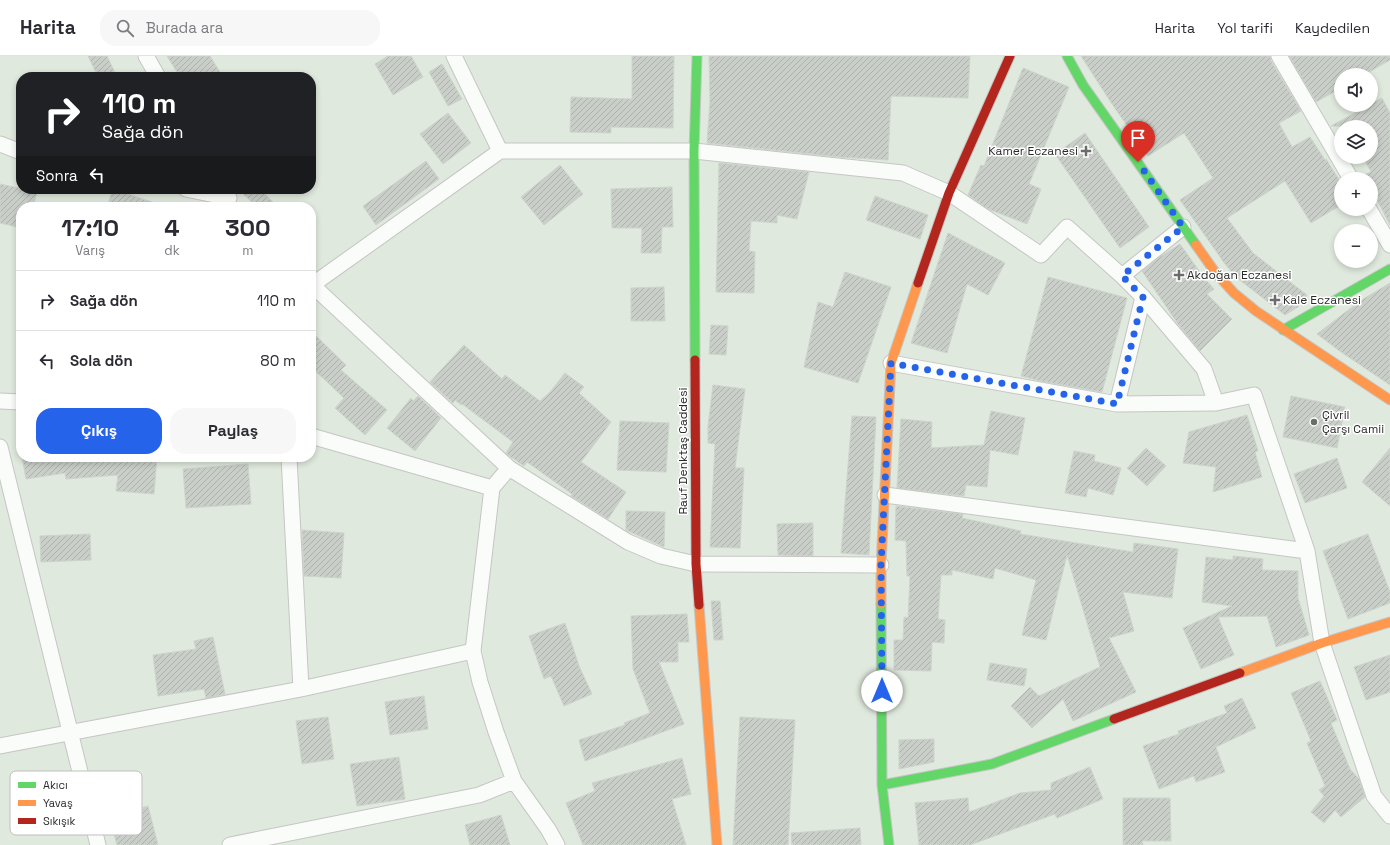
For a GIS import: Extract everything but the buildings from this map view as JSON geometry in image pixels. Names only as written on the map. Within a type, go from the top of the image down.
[{"type":"street","points":[[146,56],[155,72]]},
{"type":"street","points":[[454,56],[500,151]]},
{"type":"street","name":"Rauf Denktaş Caddesi","points":[[697,56],[694,151],[696,564],[717,845]]},
{"type":"street","points":[[889,845],[882,786],[881,565],[891,363],[949,193],[1010,56]]},
{"type":"street","points":[[1067,56],[1083,85],[1183,227],[1215,272],[1234,293],[1283,330],[1390,400]]},
{"type":"street","points":[[1279,56],[1347,172]]},
{"type":"street","points":[[0,144],[16,150]]},
{"type":"street","points":[[316,282],[500,151],[694,151],[903,173],[949,193],[1041,255],[1067,227],[1122,276],[1143,297],[1204,369],[1216,403]]},
{"type":"street","points":[[210,194],[230,198]]},
{"type":"street","points":[[1373,216],[1390,245]]},
{"type":"street","points":[[1122,276],[1183,227]]},
{"type":"street","points":[[1283,330],[1390,268]]},
{"type":"street","points":[[316,289],[508,468],[628,542],[661,556],[696,564],[881,565]]},
{"type":"street","points":[[1117,404],[1143,297]]},
{"type":"street","points":[[891,363],[1117,404],[1216,403],[1254,395],[1307,551],[1322,643],[1374,796],[1390,816]]},
{"type":"street","points":[[0,401],[16,402]]},
{"type":"street","points":[[316,437],[492,488]]},
{"type":"street","points":[[0,448],[79,771]]},
{"type":"street","points":[[289,462],[301,689]]},
{"type":"street","points":[[508,468],[492,488],[473,651],[480,682],[491,717],[514,781],[548,829],[557,845]]},
{"type":"street","points":[[885,495],[1307,551]]},
{"type":"street","points":[[882,786],[992,764],[1322,643],[1390,622]]},
{"type":"street","points":[[0,746],[301,689],[473,651]]},
{"type":"street","points":[[230,845],[479,796],[514,781]]},
{"type":"street","points":[[95,835],[98,845]]},
{"type":"traffic: fast","points":[[695,360],[694,151],[697,56]]},
{"type":"traffic: fast","points":[[1067,56],[1083,85],[1196,245]]},
{"type":"traffic: fast","points":[[1283,330],[1390,269]]},
{"type":"traffic: fast","points":[[881,604],[882,785],[889,845]]},
{"type":"traffic: fast","points":[[882,785],[992,764],[1114,719]]},
{"type":"traffic: slow","points":[[1196,245],[1215,272],[1234,293],[1256,311],[1390,400]]},
{"type":"traffic: slow","points":[[881,604],[881,565],[891,363],[918,283]]},
{"type":"traffic: slow","points":[[699,605],[717,845]]},
{"type":"traffic: slow","points":[[1240,673],[1322,643],[1390,622]]},
{"type":"traffic: jam","points":[[918,283],[949,193],[1010,56]]},
{"type":"traffic: jam","points":[[695,360],[696,564],[699,605]]},
{"type":"traffic: jam","points":[[1114,719],[1240,673]]},
{"type":"place","name":"Kamer Eczanesi","points":[[1086,151]]},
{"type":"place","name":"Akdoğan Eczanesi","points":[[1179,275]]},
{"type":"place","name":"Kale Eczanesi","points":[[1275,300]]},
{"type":"place","name":"Çivril Çarşı Camii","points":[[1314,422]]},
{"type":"route","points":[[882,691],[881,565],[891,363],[1117,404],[1143,297],[1122,276],[1183,227],[1138,162]]}]
